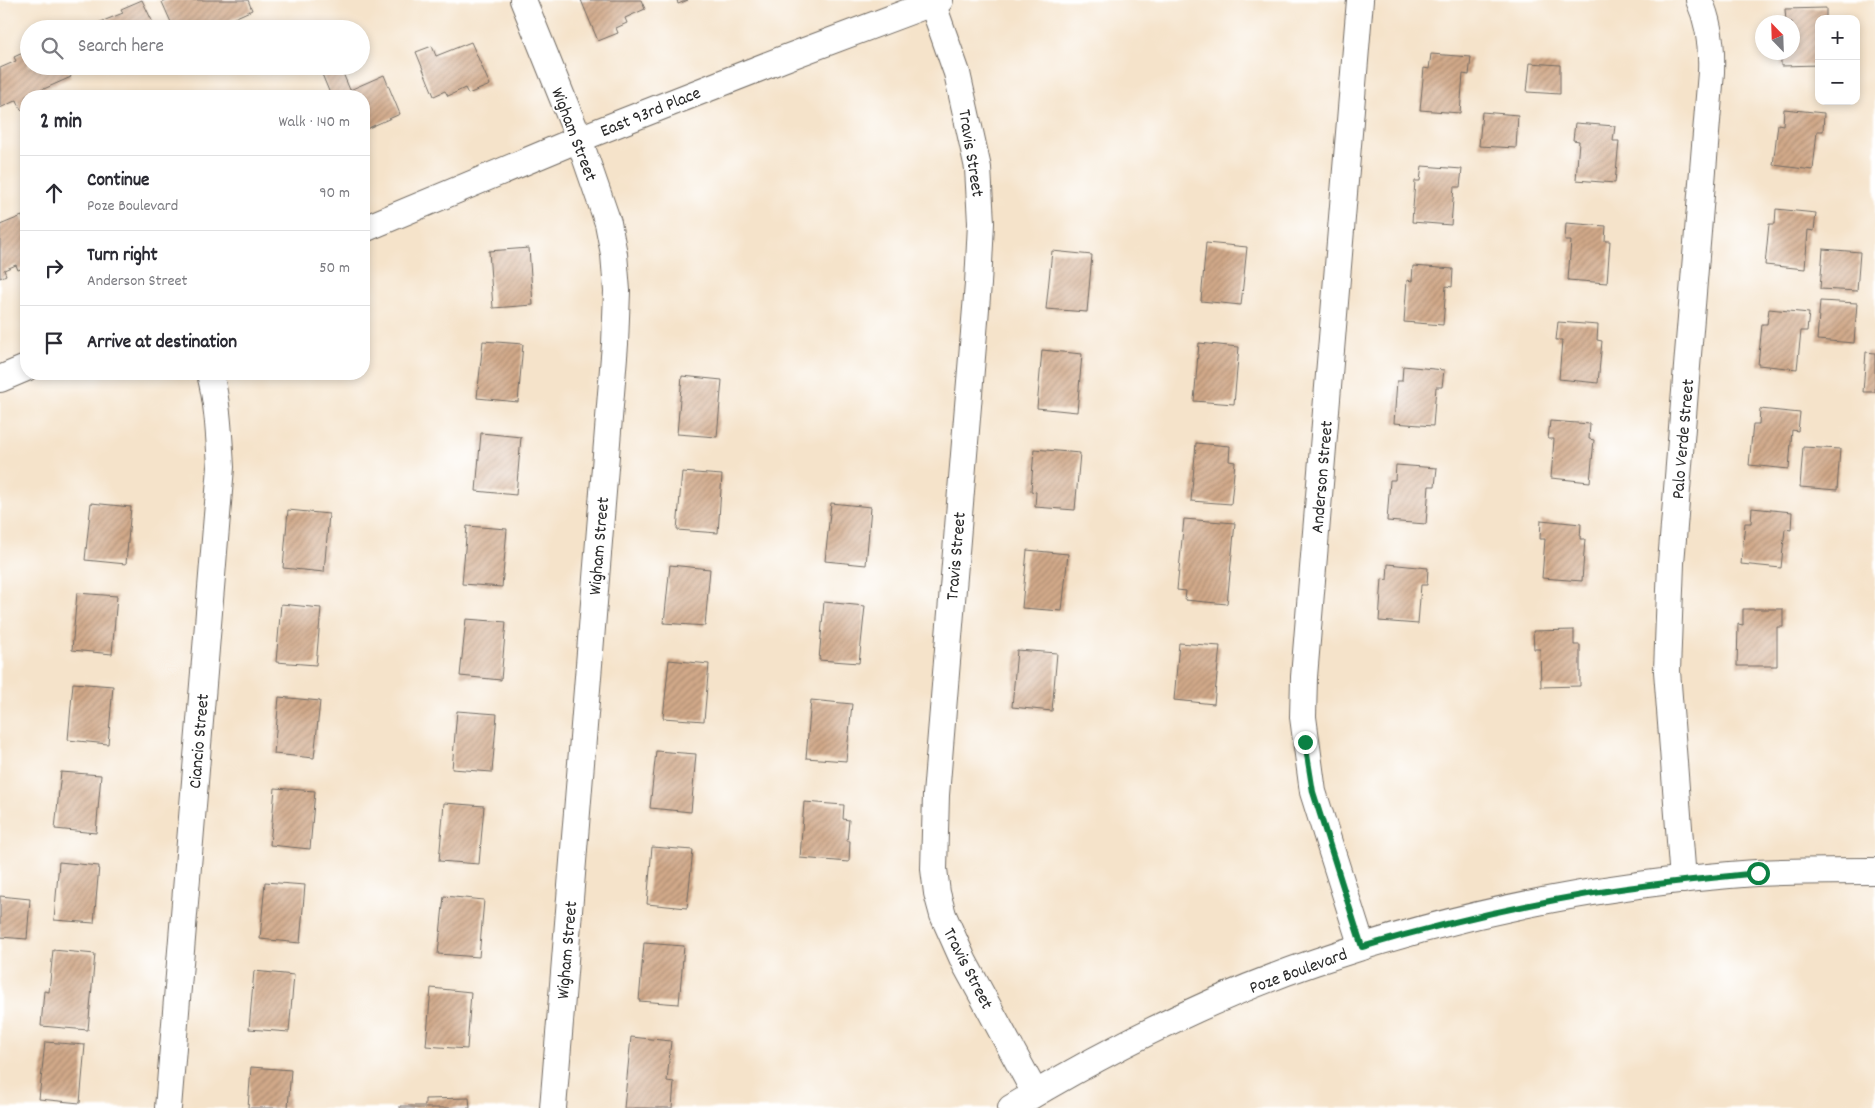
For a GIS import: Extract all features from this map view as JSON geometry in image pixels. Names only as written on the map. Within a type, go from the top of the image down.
[{"type":"street","name":"Wigham Street","points":[[523,0],[579,139],[608,223],[614,254],[616,291],[615,344],[554,1108]]},
{"type":"street","name":"Anderson Street","points":[[1360,0],[1304,677],[1303,717],[1313,792],[1362,947]]},
{"type":"street","name":"Palo Verde Street","points":[[1683,880],[1667,671],[1672,563],[1712,72],[1712,51],[1703,8],[1699,0]]},
{"type":"street","name":"East 93rd Place","points":[[370,226],[579,139],[936,1]]},
{"type":"street","name":"Travis Street","points":[[936,1],[957,73],[978,168],[981,223],[977,294],[936,795],[934,869],[942,915],[964,962],[1035,1093]]},
{"type":"street","points":[[0,379],[20,371]]},
{"type":"street","name":"Ciancio Street","points":[[168,1108],[221,467],[216,400],[211,380]]},
{"type":"street","name":"Poze Boulevard","points":[[1011,1108],[1131,1040],[1229,995],[1313,963],[1416,931],[1589,893],[1683,880],[1758,873],[1875,871]]},
{"type":"building","points":[[142,0],[152,20],[106,20],[123,13],[121,9]]},
{"type":"building","points":[[166,0],[248,0],[252,10],[230,20],[170,20],[162,2]]},
{"type":"building","points":[[581,0],[641,0],[645,9],[625,18],[627,23],[616,28],[618,33],[598,41]]},
{"type":"building","points":[[677,0],[688,0],[678,4]]},
{"type":"building","points":[[1826,8],[1826,15],[1815,15],[1815,65],[1781,66],[1781,60],[1800,60],[1800,15],[1785,15],[1785,9]]},
{"type":"building","points":[[471,42],[490,85],[468,94],[465,88],[448,96],[445,91],[434,96],[416,52],[432,46],[436,56]]},
{"type":"building","points":[[20,54],[20,75],[70,75],[71,77],[42,90],[20,90],[20,108],[17,100],[0,108],[0,68],[16,61],[14,57]]},
{"type":"building","points":[[1431,54],[1471,57],[1469,75],[1463,74],[1460,113],[1420,110],[1424,68],[1429,69]]},
{"type":"building","points":[[1530,63],[1560,65],[1560,94],[1527,92]]},
{"type":"building","points":[[322,75],[344,75],[350,90],[329,90]]},
{"type":"building","points":[[384,75],[400,114],[370,127],[370,90],[350,90]]},
{"type":"building","points":[[1784,109],[1824,113],[1823,131],[1817,131],[1813,170],[1773,165],[1778,124],[1783,125]]},
{"type":"building","points":[[1482,112],[1518,115],[1516,148],[1479,146]]},
{"type":"building","points":[[1575,123],[1615,126],[1613,141],[1619,141],[1615,183],[1576,180],[1579,141],[1573,140]]},
{"type":"building","points":[[1422,166],[1462,169],[1460,187],[1454,187],[1451,225],[1412,222],[1415,181],[1420,181]]},
{"type":"building","points":[[1776,209],[1816,213],[1814,231],[1808,230],[1805,269],[1765,265],[1769,224],[1775,224]]},
{"type":"building","points":[[20,217],[20,269],[18,270],[16,265],[4,270],[6,275],[0,278],[0,225]]},
{"type":"building","points":[[1566,223],[1606,226],[1605,241],[1610,241],[1607,283],[1568,280],[1571,241],[1565,241]]},
{"type":"building","points":[[1206,243],[1247,247],[1241,305],[1201,301]]},
{"type":"building","points":[[529,248],[533,305],[493,308],[489,251]]},
{"type":"building","points":[[1823,249],[1860,252],[1857,291],[1820,289]]},
{"type":"building","points":[[1052,251],[1092,255],[1087,312],[1046,309]]},
{"type":"building","points":[[1413,266],[1453,269],[1452,287],[1446,286],[1443,325],[1404,322],[1407,280],[1412,281]]},
{"type":"building","points":[[1820,301],[1857,303],[1854,343],[1817,340]]},
{"type":"building","points":[[1769,309],[1809,313],[1807,331],[1801,331],[1797,369],[1758,365],[1762,324],[1767,324]]},
{"type":"building","points":[[1558,322],[1598,325],[1597,340],[1602,341],[1598,383],[1559,379],[1562,340],[1556,340]]},
{"type":"building","points":[[483,341],[523,344],[518,402],[477,398]]},
{"type":"building","points":[[1199,343],[1239,347],[1234,404],[1194,401]]},
{"type":"building","points":[[1042,350],[1082,354],[1077,412],[1037,408]]},
{"type":"building","points":[[1866,352],[1875,353],[1875,392],[1863,392]]},
{"type":"building","points":[[1403,366],[1444,370],[1442,387],[1436,387],[1433,426],[1394,423],[1397,381],[1402,381]]},
{"type":"building","points":[[682,376],[722,380],[717,437],[677,434]]},
{"type":"building","points":[[1760,409],[1800,413],[1798,431],[1792,430],[1789,469],[1749,465],[1753,424],[1759,424]]},
{"type":"building","points":[[1550,421],[1590,424],[1589,439],[1594,440],[1590,482],[1551,478],[1554,439],[1548,439]]},
{"type":"building","points":[[481,433],[521,437],[516,495],[476,491]]},
{"type":"building","points":[[1196,443],[1230,446],[1229,461],[1235,462],[1231,504],[1191,501]]},
{"type":"building","points":[[1803,447],[1840,449],[1837,490],[1800,487]]},
{"type":"building","points":[[1034,449],[1080,453],[1075,510],[1035,507],[1036,492],[1031,491]]},
{"type":"building","points":[[1396,465],[1437,468],[1435,486],[1429,486],[1426,524],[1387,521],[1390,480],[1395,480]]},
{"type":"building","points":[[682,472],[722,475],[718,533],[677,530]]},
{"type":"building","points":[[91,503],[131,507],[126,564],[85,560]]},
{"type":"building","points":[[831,503],[871,507],[866,565],[825,561]]},
{"type":"building","points":[[1752,508],[1792,512],[1791,530],[1785,529],[1781,568],[1741,564],[1745,523],[1751,523]]},
{"type":"building","points":[[288,510],[329,514],[324,572],[283,568]]},
{"type":"building","points":[[1184,519],[1235,523],[1227,604],[1185,600],[1186,591],[1177,590]]},
{"type":"building","points":[[1541,520],[1581,524],[1580,539],[1585,539],[1582,581],[1542,578],[1545,539],[1540,539]]},
{"type":"building","points":[[467,526],[507,529],[502,587],[462,584]]},
{"type":"building","points":[[1027,550],[1068,554],[1062,611],[1022,608]]},
{"type":"building","points":[[1388,564],[1428,568],[1427,585],[1421,585],[1418,624],[1379,621],[1382,579],[1387,580]]},
{"type":"building","points":[[670,565],[710,569],[705,626],[664,623]]},
{"type":"building","points":[[77,593],[117,596],[112,654],[72,650]]},
{"type":"building","points":[[824,602],[865,606],[859,663],[819,660]]},
{"type":"building","points":[[281,604],[321,608],[316,665],[276,662]]},
{"type":"building","points":[[1743,609],[1783,609],[1783,627],[1777,627],[1777,666],[1737,666],[1738,624],[1743,625]]},
{"type":"building","points":[[466,619],[506,622],[501,680],[460,676]]},
{"type":"building","points":[[1574,630],[1574,645],[1580,645],[1580,686],[1541,687],[1540,649],[1534,649],[1533,631]]},
{"type":"building","points":[[1179,643],[1220,646],[1214,704],[1174,700]]},
{"type":"building","points":[[1017,650],[1057,653],[1052,711],[1012,707]]},
{"type":"building","points":[[669,660],[709,664],[704,721],[663,718]]},
{"type":"building","points":[[73,683],[113,686],[108,744],[68,740]]},
{"type":"building","points":[[279,697],[320,701],[314,758],[274,754]]},
{"type":"building","points":[[811,700],[852,704],[846,761],[806,758]]},
{"type":"building","points":[[457,711],[497,714],[492,772],[452,769]]},
{"type":"building","points":[[656,751],[696,754],[691,812],[650,808]]},
{"type":"building","points":[[61,772],[101,775],[96,833],[55,829]]},
{"type":"building","points":[[275,788],[315,791],[310,849],[270,845]]},
{"type":"building","points":[[804,802],[844,805],[843,819],[849,820],[847,841],[850,841],[849,862],[800,858]]},
{"type":"building","points":[[444,803],[484,806],[479,864],[439,861]]},
{"type":"building","points":[[652,847],[693,850],[687,908],[647,904]]},
{"type":"building","points":[[59,862],[99,866],[94,923],[54,920]]},
{"type":"building","points":[[265,882],[305,885],[300,943],[260,939]]},
{"type":"building","points":[[0,896],[30,899],[27,939],[0,937]]},
{"type":"building","points":[[444,896],[484,900],[479,957],[438,954]]},
{"type":"building","points":[[644,943],[684,946],[679,1004],[639,1001]]},
{"type":"building","points":[[53,950],[95,954],[88,1030],[41,1026],[44,991],[49,992]]},
{"type":"building","points":[[254,971],[294,975],[289,1032],[249,1029]]},
{"type":"building","points":[[431,988],[471,992],[467,1049],[426,1046]]},
{"type":"building","points":[[631,1037],[671,1041],[667,1081],[674,1082],[672,1108],[624,1108]]},
{"type":"building","points":[[45,1042],[85,1045],[80,1103],[39,1099]]},
{"type":"building","points":[[251,1067],[291,1070],[288,1108],[248,1108]]},
{"type":"building","points":[[469,1098],[470,1108],[400,1108],[400,1106],[425,1106],[425,1099]]},
{"type":"route","points":[[1305,742],[1313,792],[1362,947],[1416,931],[1589,893],[1683,880],[1758,873]]}]
